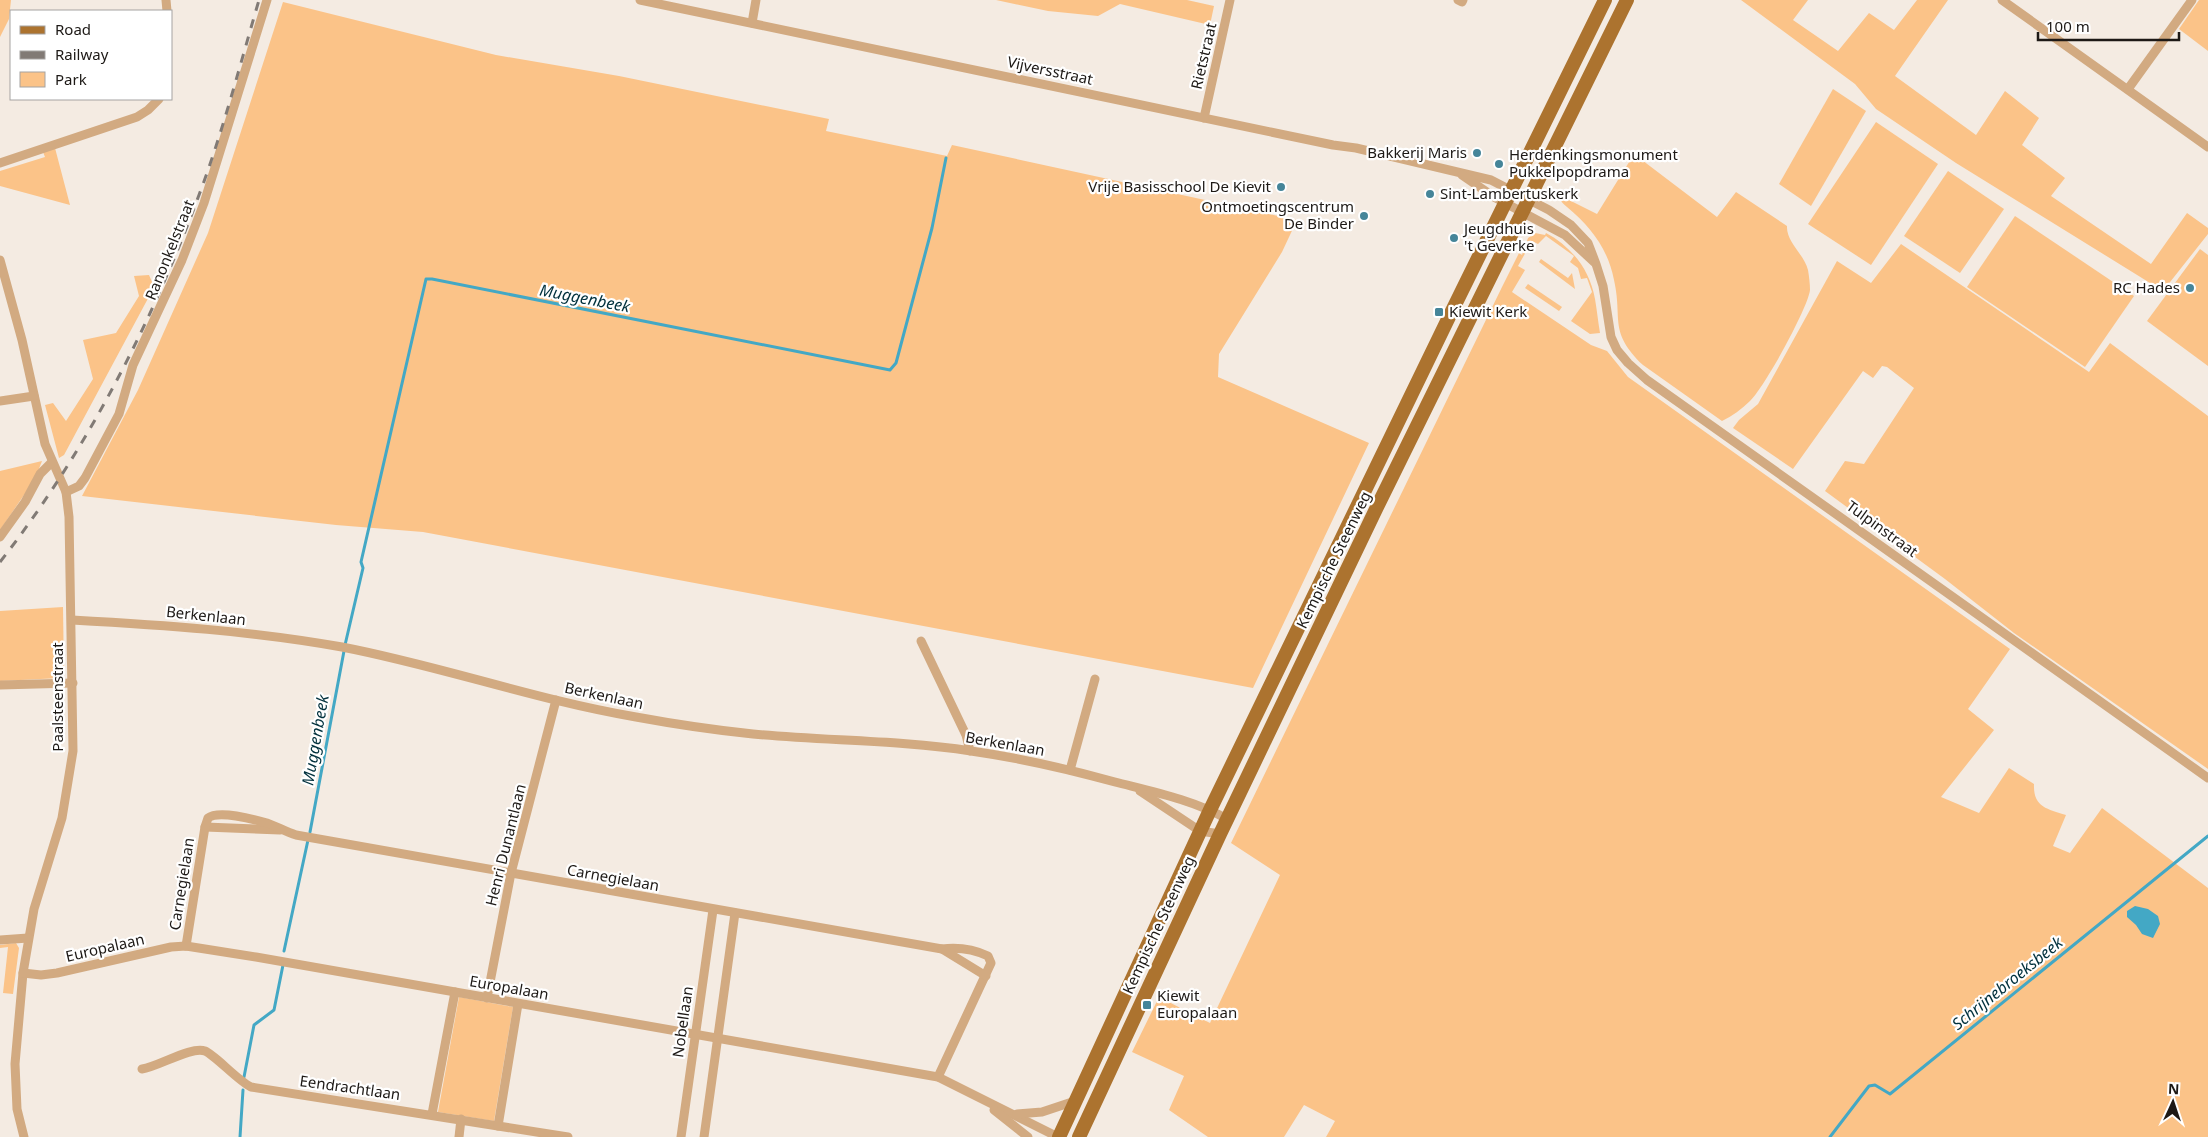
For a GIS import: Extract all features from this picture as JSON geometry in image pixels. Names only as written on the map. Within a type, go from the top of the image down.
[{"type":"main road","name":"Kempische Steenweg","points":[[1058,1137],[1210,810],[1449,317],[1606,0]]},
{"type":"main road","name":"Kempische Steenweg","points":[[1079,1137],[1227,819],[1525,205],[1627,0]]},
{"type":"street","name":"Ranonkelstraat","points":[[66,492],[80,486],[119,414],[133,366],[182,260],[204,203],[267,0]]},
{"type":"street","name":"Vijversstraat","points":[[640,0],[1456,170],[1491,180],[1509,197]]},
{"type":"street","points":[[752,23],[756,0]]},
{"type":"street","name":"Rietstraat","points":[[1204,118],[1230,0]]},
{"type":"street","points":[[1458,0],[1462,2],[1463,0]]},
{"type":"street","points":[[2002,0],[2208,148]]},
{"type":"street","points":[[2128,89],[2187,2]]},
{"type":"street","points":[[0,163],[137,117],[158,100]]},
{"type":"street","name":"Vijversstraat","points":[[1456,170],[1525,205]]},
{"type":"street","name":"Tulpinstraat","points":[[1509,197],[1571,226],[1588,243],[1603,286],[1611,337],[1617,350],[1647,380],[2208,778]]},
{"type":"street","name":"Tulpinstraat","points":[[1525,205],[1565,235],[1596,264]]},
{"type":"street","name":"Paalsteenstraat","points":[[0,260],[22,340],[45,444],[66,492],[69,517],[72,620],[74,732],[70,778],[62,818],[34,909],[23,973],[15,1064],[17,1109],[24,1137]]},
{"type":"street","points":[[0,401],[34,396]]},
{"type":"street","points":[[0,536],[25,502],[40,474],[52,462]]},
{"type":"street","name":"Berkenlaan","points":[[72,620],[176,625],[342,647],[445,670],[556,700],[634,717],[752,734],[912,744],[970,751],[1070,770],[1133,786],[1199,804],[1227,819]]},
{"type":"street","points":[[921,641],[966,735],[970,751]]},
{"type":"street","points":[[1070,770],[1095,679]]},
{"type":"street","points":[[0,685],[73,683]]},
{"type":"street","name":"Henri Dunantlaan","points":[[487,998],[511,873],[556,700]]},
{"type":"street","name":"Berkenlaan","points":[[1133,786],[1200,831],[1220,834]]},
{"type":"street","name":"Carnegielaan","points":[[186,946],[208,818],[218,813],[269,823],[280,830]]},
{"type":"street","name":"Carnegielaan","points":[[205,827],[280,830],[296,835],[942,950],[955,948],[978,951],[988,956],[991,963],[938,1077]]},
{"type":"street","name":"Nobellaan","points":[[682,1137],[713,910]]},
{"type":"street","points":[[704,1137],[735,913]]},
{"type":"street","points":[[0,940],[28,938]]},
{"type":"street","name":"Europalaan","points":[[23,973],[41,976],[171,947],[186,946],[938,1077],[1058,1137]]},
{"type":"street","name":"Carnegielaan","points":[[942,950],[986,976]]},
{"type":"street","points":[[432,1114],[455,992]]},
{"type":"street","points":[[498,1126],[518,1004]]},
{"type":"street","name":"Eendrachtlaan","points":[[142,1069],[151,1068],[194,1051],[205,1051],[240,1081],[251,1087],[432,1114],[568,1137]]},
{"type":"street","name":"Europalaan","points":[[985,1101],[1028,1137]]},
{"type":"street","name":"Europalaan","points":[[1012,1114],[1026,1115],[1042,1112],[1075,1101]]},
{"type":"street","points":[[459,1137],[461,1119]]},
{"type":"green space","points":[[0,0],[11,0],[9,19],[0,37]]},
{"type":"green space","points":[[996,0],[1187,0],[1214,6],[1210,25],[1120,4],[1098,16],[1048,11]]},
{"type":"green space","points":[[1741,0],[1808,0],[1793,20],[1838,51],[1869,13],[1894,30],[1917,0],[1948,0],[1895,76],[1976,135],[2005,91],[2039,118],[2022,145],[2065,178],[2051,196],[2151,264],[2187,213],[2208,228],[2208,234],[2163,291],[1956,163],[1876,109],[1855,84]]},
{"type":"green space","points":[[2199,0],[2208,0],[2208,51],[2179,29]]},
{"type":"green space","points":[[283,2],[496,55],[619,76],[829,119],[826,131],[947,156],[952,145],[1297,220],[1282,252],[1219,354],[1218,377],[1369,443],[1253,688],[423,532],[336,525],[82,496],[138,390],[208,233]]},
{"type":"green space","points":[[1833,89],[1866,111],[1811,206],[1779,184]]},
{"type":"green space","points":[[1876,122],[1938,164],[1871,265],[1808,224]]},
{"type":"green space","points":[[55,148],[70,205],[0,186],[0,171],[45,157],[43,152]]},
{"type":"green space","points":[[1634,154],[1717,217],[1736,192],[1787,226],[1789,237],[1808,270],[1810,290],[1807,299],[1794,330],[1775,365],[1750,401],[1722,421],[1643,365],[1632,353],[1621,334],[1614,280],[1608,258],[1584,222],[1557,198],[1559,195],[1597,214]]},
{"type":"green space","points":[[1948,171],[2004,209],[1960,273],[1904,236]]},
{"type":"green space","points":[[2015,216],[2134,296],[2085,367],[1967,287]]},
{"type":"green space","points":[[1535,233],[1545,235],[1546,233],[1564,245],[1572,252],[1584,269],[1593,288],[1600,333],[1590,334],[1571,321],[1592,292],[1587,278],[1581,279],[1578,268],[1570,262],[1574,256],[1546,236],[1538,244],[1532,241],[1518,266],[1525,270],[1512,292],[1591,345],[1607,351],[1628,377],[2010,649],[1968,709],[1994,730],[1941,797],[1979,813],[2009,768],[2034,784],[2036,798],[2042,806],[2066,815],[2053,846],[2070,853],[2102,808],[2208,888],[2208,1137],[1326,1137],[1335,1121],[1304,1105],[1284,1137],[1208,1137],[1169,1110],[1184,1076],[1132,1052],[1159,997],[1210,1023],[1280,875],[1231,843],[1502,287],[1519,253],[1522,255],[1528,238]]},
{"type":"green space","points":[[1901,244],[2089,372],[2110,343],[2208,416],[2208,769],[2014,633],[1945,579],[1825,491],[1845,461],[1864,464],[1914,388],[1887,367],[1882,366],[1873,378],[1863,371],[1793,469],[1733,428],[1739,420],[1758,404],[1837,261],[1871,283]]},
{"type":"green space","name":"RC Hades","points":[[2200,249],[2208,255],[2208,366],[2147,321]]},
{"type":"green space","points":[[1541,259],[1568,278],[1572,273],[1575,289],[1539,262]]},
{"type":"green space","points":[[149,275],[152,282],[152,291],[64,455],[59,458],[45,405],[53,403],[66,421],[93,379],[83,340],[116,333],[139,296],[134,276]]},
{"type":"green space","points":[[1528,284],[1562,307],[1559,311],[1525,288]]},
{"type":"green space","points":[[42,461],[35,479],[0,530],[0,471]]},
{"type":"green space","points":[[63,607],[64,676],[61,678],[0,681],[0,611]]},
{"type":"green space","points":[[16,943],[19,948],[13,994],[3,993],[8,947],[0,948],[0,945]]},
{"type":"green space","points":[[459,997],[513,1007],[494,1121],[438,1112]]},
{"type":"water","points":[[2135,906],[2148,909],[2158,916],[2160,924],[2153,938],[2142,934],[2127,917],[2127,911]]},
{"type":"waterway","name":"Muggenbeek","points":[[345,645],[363,568],[361,562],[426,279],[890,370],[896,363],[932,228],[946,158]]},
{"type":"waterway","name":"Muggenbeek","points":[[310,832],[344,651]]},
{"type":"waterway","name":"Schrijnebroeksbeek","points":[[1830,1137],[1869,1086],[1875,1085],[1890,1094],[2208,836]]},
{"type":"waterway","name":"Muggenbeek","points":[[284,951],[308,840]]},
{"type":"waterway","name":"Muggenbeek","points":[[244,1077],[254,1025],[274,1010],[283,965]]},
{"type":"waterway","name":"Muggenbeek","points":[[240,1137],[243,1090]]},
{"type":"railway","points":[[0,562],[61,477],[88,432],[114,386],[160,292],[208,171],[259,0]]},
{"type":"place","name":"Bakkerij Maris","points":[[1477,153]]},
{"type":"place","name":"Herdenkingsmonument Pukkelpopdrama","points":[[1499,164]]},
{"type":"place","name":"Vrije Basisschool De Kievit","points":[[1281,187]]},
{"type":"place","name":"Sint-Lambertuskerk","points":[[1430,194]]},
{"type":"place","name":"Ontmoetingscentrum De Binder","points":[[1364,216]]},
{"type":"place","name":"Jeugdhuis 't Geverke","points":[[1454,238]]},
{"type":"place","name":"RC Hades","points":[[2190,288]]},
{"type":"place","name":"Kiewit Kerk","points":[[1439,312]]},
{"type":"place","name":"Kiewit Europalaan","points":[[1147,1005]]}]
